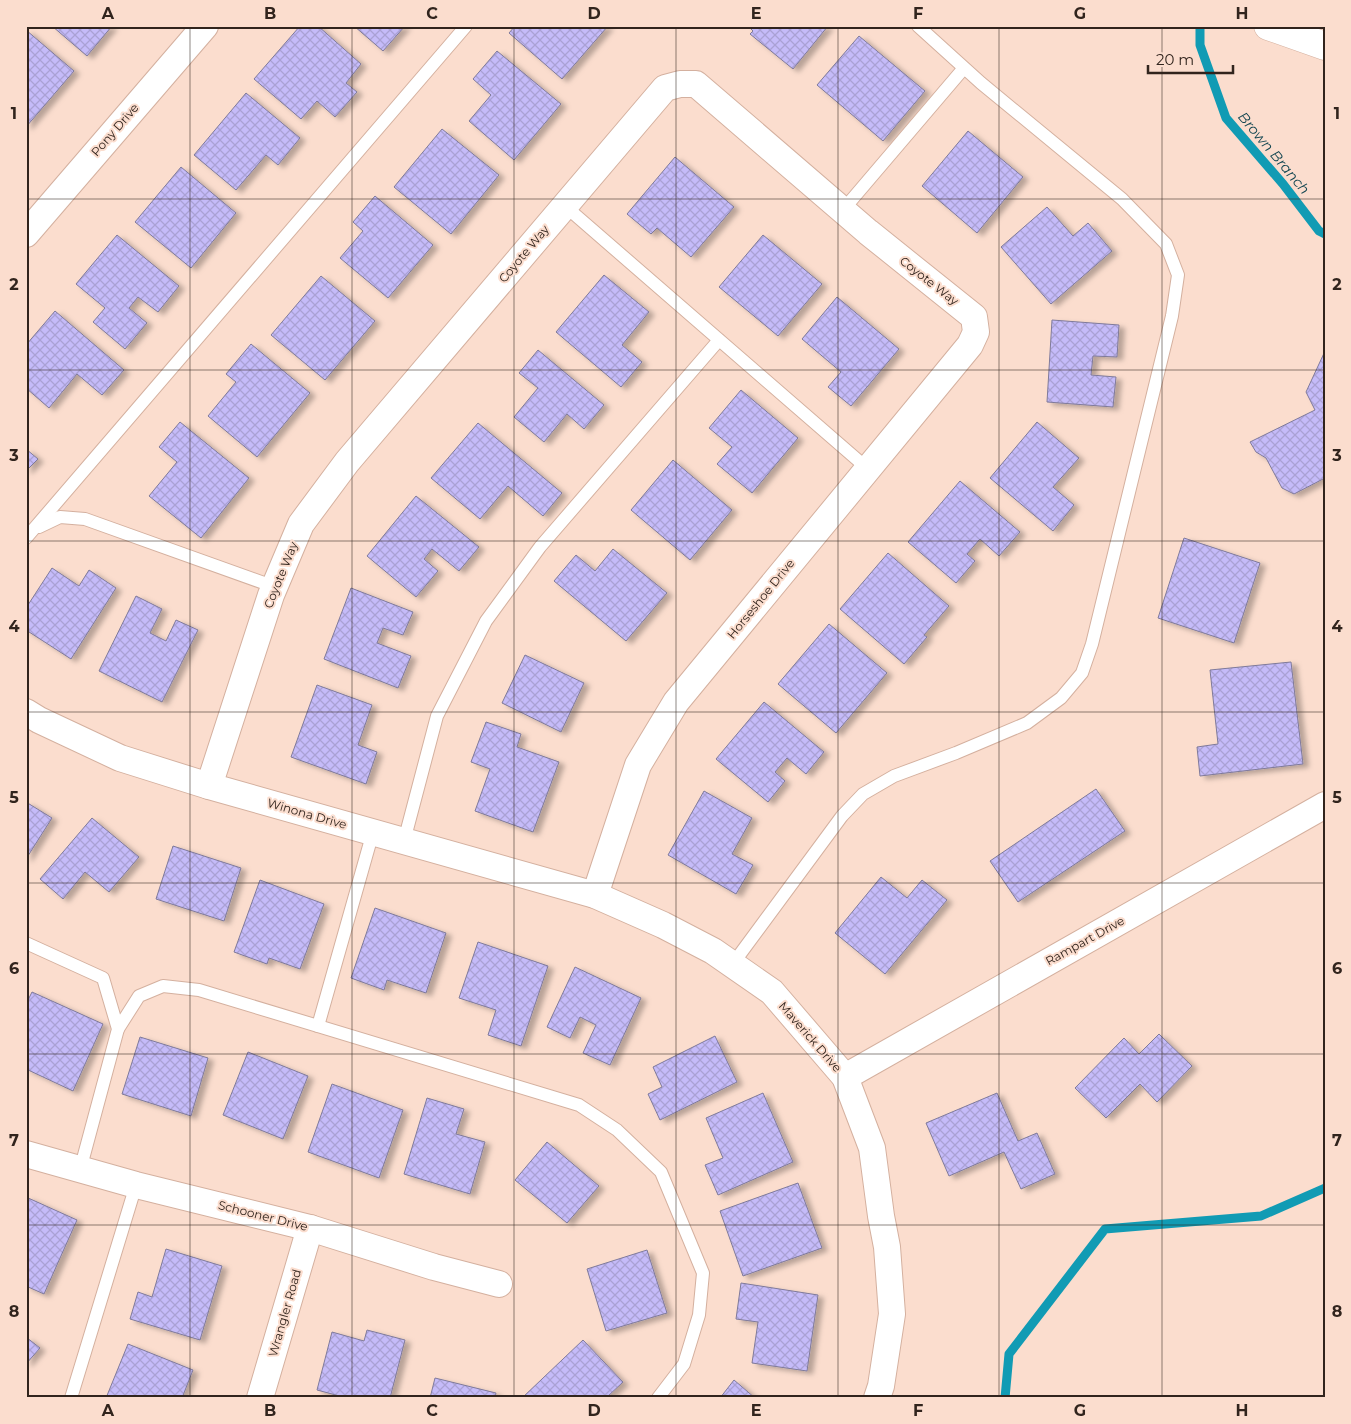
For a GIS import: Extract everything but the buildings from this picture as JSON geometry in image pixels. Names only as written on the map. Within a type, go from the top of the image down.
[{"type":"main road","points":[[1268,26],[1325,46]]},
{"type":"street","name":"Pony Drive","points":[[26,234],[204,26]]},
{"type":"street","name":"Coyote Way","points":[[209,786],[275,587],[301,524],[347,462],[664,88],[680,84],[696,84],[843,210],[974,317],[976,332]]},
{"type":"street","name":"Horseshoe Drive","points":[[595,895],[638,765],[676,702],[970,346],[976,332]]},
{"type":"street","name":"Winona Drive","points":[[26,712],[120,758],[209,786],[595,895]]},
{"type":"street","name":"Rampart Drive","points":[[845,1077],[1325,806]]},
{"type":"street","name":"Maverick Drive","points":[[595,895],[663,924],[713,951],[772,992],[845,1077],[872,1148],[881,1216],[888,1247],[892,1314],[881,1386],[877,1398]]},
{"type":"street","name":"Schooner Drive","points":[[26,1154],[136,1186],[310,1228],[434,1267],[499,1284]]},
{"type":"street","name":"Wrangler Road","points":[[260,1398],[310,1228]]},
{"type":"lane","points":[[30,533],[466,26]]},
{"type":"lane","points":[[732,965],[842,816],[863,794],[894,776],[956,753],[1027,723],[1061,698],[1082,673],[1092,644],[1172,316],[1178,275],[1166,244],[1122,199],[964,68],[918,26]]},
{"type":"lane","points":[[843,210],[964,68]]},
{"type":"lane","points":[[564,206],[868,469]]},
{"type":"lane","points":[[404,841],[437,716],[486,621],[540,547],[719,340]]},
{"type":"lane","points":[[30,533],[60,517],[85,519],[275,587]]},
{"type":"lane","points":[[318,1026],[373,832]]},
{"type":"lane","points":[[26,942],[103,978],[118,1029]]},
{"type":"lane","points":[[80,1170],[118,1029],[139,996],[163,986],[199,990],[579,1104],[617,1130],[661,1172],[703,1272],[699,1315],[684,1364],[658,1398]]},
{"type":"lane","points":[[71,1398],[136,1186]]},
{"type":"waterway","name":"Brown Branch","points":[[1200,26],[1200,45],[1226,118],[1283,184],[1319,231],[1325,234]]},
{"type":"waterway","points":[[1005,1398],[1009,1354],[1105,1229],[1261,1216],[1325,1188]]}]
